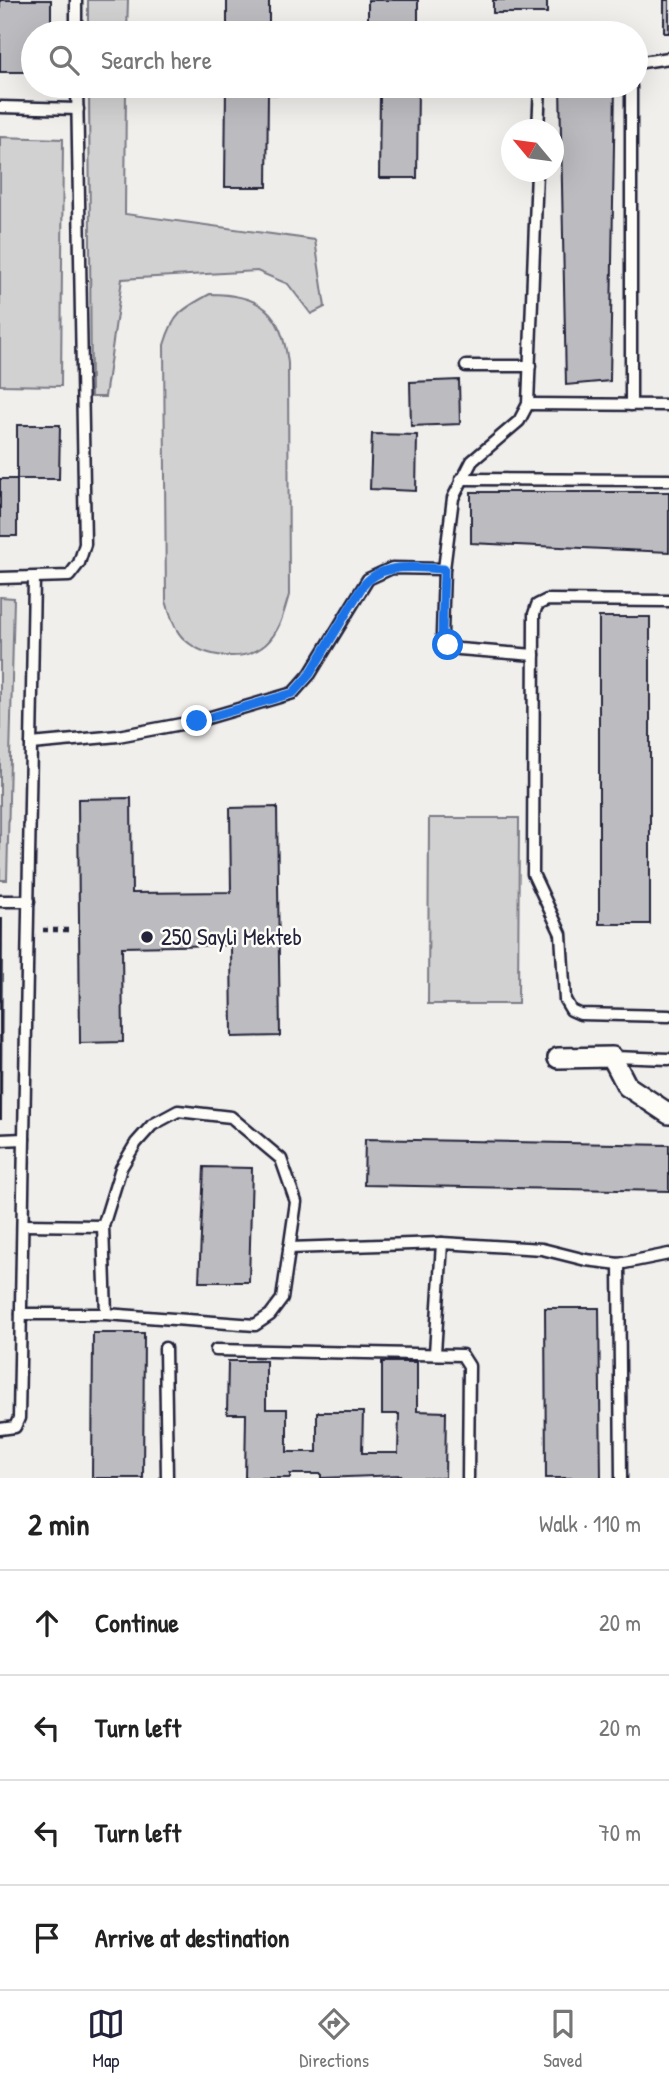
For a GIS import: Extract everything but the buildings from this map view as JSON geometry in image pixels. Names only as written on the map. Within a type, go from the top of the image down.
[{"type":"street","points":[[558,1058],[612,1057],[627,1086],[669,1114]]},
{"type":"lane","points":[[76,0],[76,21]]},
{"type":"lane","points":[[648,61],[669,58]]},
{"type":"lane","points":[[0,578],[69,576],[79,564],[85,544],[78,98]]},
{"type":"lane","points":[[538,119],[539,98]]},
{"type":"lane","points":[[631,98],[631,405]]},
{"type":"lane","points":[[0,107],[78,108]]},
{"type":"lane","points":[[534,655],[459,649],[448,645],[442,634],[444,569],[453,498],[472,461],[519,421],[528,404],[537,182]]},
{"type":"lane","points":[[466,366],[530,366]]},
{"type":"lane","points":[[528,404],[669,405]]},
{"type":"lane","points":[[461,479],[669,480]]},
{"type":"lane","points":[[31,744],[118,736],[197,721],[293,693],[310,674],[368,579],[392,568],[444,569]]},
{"type":"lane","points":[[0,1429],[15,1427],[19,1418],[34,578]]},
{"type":"lane","points":[[669,601],[547,600],[537,605],[534,614],[533,874],[561,934],[565,1000],[570,1010],[580,1014],[669,1016]]},
{"type":"lane","points":[[0,901],[29,901]]},
{"type":"lane","points":[[612,1057],[669,1059]]},
{"type":"lane","points":[[21,1314],[106,1314],[255,1325],[270,1315],[282,1299],[296,1202],[281,1159],[231,1117],[178,1111],[152,1125],[136,1143],[121,1168],[103,1226],[106,1314]]},
{"type":"lane","points":[[0,1140],[24,1139]]},
{"type":"lane","points":[[23,1226],[103,1226]]},
{"type":"lane","points":[[289,1248],[442,1243],[542,1249],[586,1260],[619,1264],[669,1254]]},
{"type":"lane","points":[[435,1353],[442,1243]]},
{"type":"lane","points":[[619,1264],[621,1478]]},
{"type":"lane","points":[[165,1348],[167,1478]]},
{"type":"lane","points":[[216,1350],[461,1355],[469,1366],[468,1478]]},
{"type":"path","points":[[28,929],[69,930]]},
{"type":"shaded area","points":[[88,0],[128,0],[127,21],[88,21]]},
{"type":"shaded area","points":[[89,98],[126,98],[125,214],[315,240],[325,307],[311,314],[288,284],[257,271],[122,279],[105,397],[91,397]]},
{"type":"shaded area","points":[[0,137],[63,139],[61,386],[0,385]]},
{"type":"shaded area","points":[[210,294],[243,298],[266,309],[280,331],[288,363],[289,595],[281,621],[271,639],[257,650],[236,656],[203,651],[185,640],[175,627],[166,601],[164,345],[175,319],[192,304]]},
{"type":"shaded area","points":[[0,597],[14,598],[7,880],[0,880]]},
{"type":"shaded area","points":[[429,818],[519,818],[518,1004],[428,1004]]},
{"type":"place","name":"250 Sayli Mekteb","points":[[147,937]]},
{"type":"route","points":[[197,721],[293,693],[310,674],[362,587],[368,579],[384,570],[444,569],[442,634],[448,645]]}]
